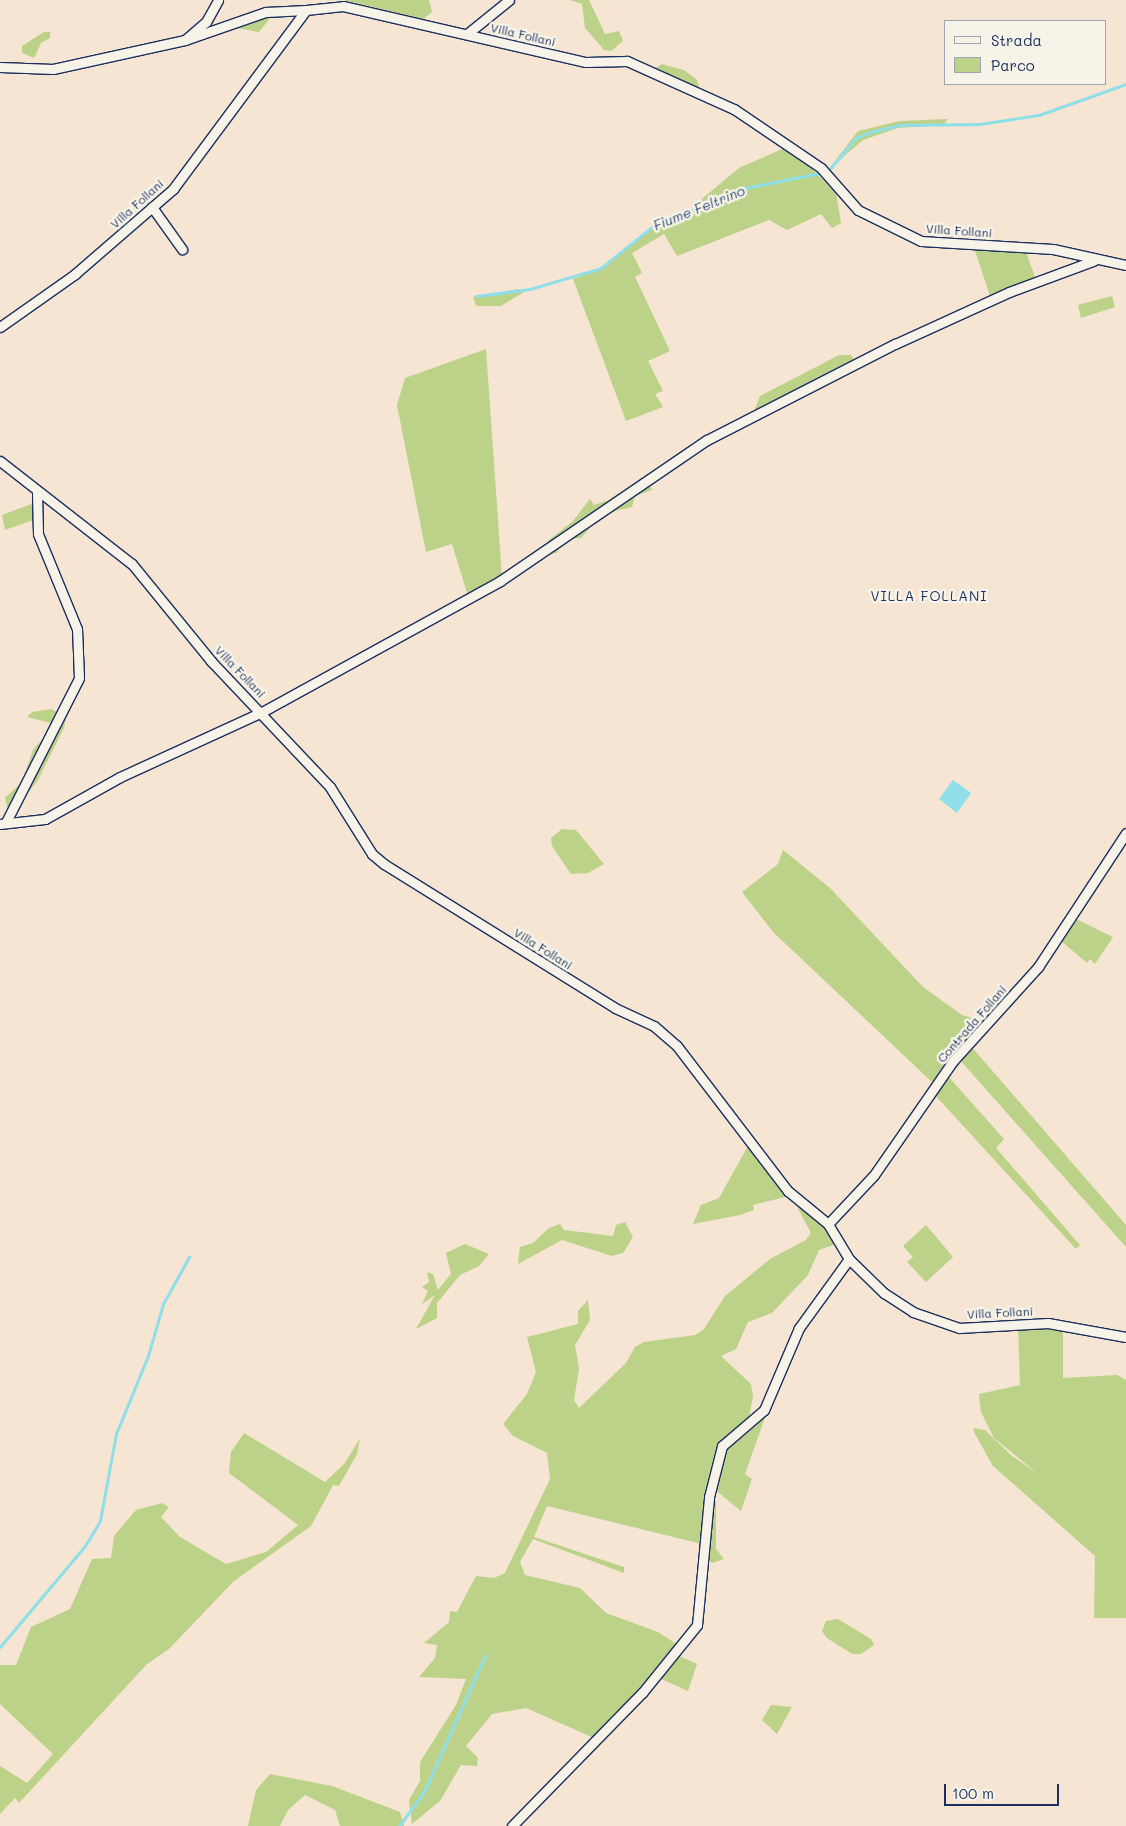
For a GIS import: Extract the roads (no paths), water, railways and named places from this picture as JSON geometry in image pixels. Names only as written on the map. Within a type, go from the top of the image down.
[{"type":"street","points":[[185,40],[206,22],[218,0]]},
{"type":"street","points":[[467,34],[509,0]]},
{"type":"street","name":"Villa Follani","points":[[0,327],[75,274],[173,189],[306,10],[365,8],[586,62],[627,61],[707,95],[821,168],[858,210],[914,239],[939,245],[1053,249],[1093,261],[1126,265]]},
{"type":"street","points":[[0,67],[53,69],[185,40],[266,12],[306,10]]},
{"type":"street","points":[[152,207],[182,249]]},
{"type":"street","points":[[3,823],[46,819],[120,777],[262,712],[530,563],[605,506],[707,440],[895,344],[1009,292],[1093,261]]},
{"type":"street","name":"Villa Follani","points":[[0,461],[37,494],[117,549],[211,661],[262,712],[330,787],[372,854],[384,864],[615,1008],[654,1026],[677,1046],[788,1191],[828,1224],[850,1259],[884,1293],[913,1312],[959,1328],[1048,1323],[1126,1337]]},
{"type":"street","points":[[3,823],[79,678],[77,629],[38,534],[37,494]]},
{"type":"street","name":"Contrada Follani","points":[[828,1224],[874,1175],[953,1061],[1038,968],[1126,833]]},
{"type":"street","points":[[512,1826],[658,1675],[697,1625],[709,1497],[719,1454],[764,1410],[799,1328],[850,1259]]},
{"type":"water","points":[[953,780],[971,793],[957,813],[939,799]]},
{"type":"waterway","name":"Fiume Feltrino","points":[[829,170],[856,138],[871,132],[900,125],[980,124],[1039,115],[1126,84]]},
{"type":"waterway","name":"Fiume Feltrino","points":[[476,296],[530,289],[601,268],[653,226],[745,188],[820,173]]},
{"type":"waterway","points":[[0,1647],[85,1546],[100,1521],[116,1434],[148,1356],[163,1304],[189,1257]]},
{"type":"waterway","points":[[399,1826],[424,1792],[485,1656]]},
{"type":"district","name":"VILLA FOLLANI","points":[[929,596]]}]
